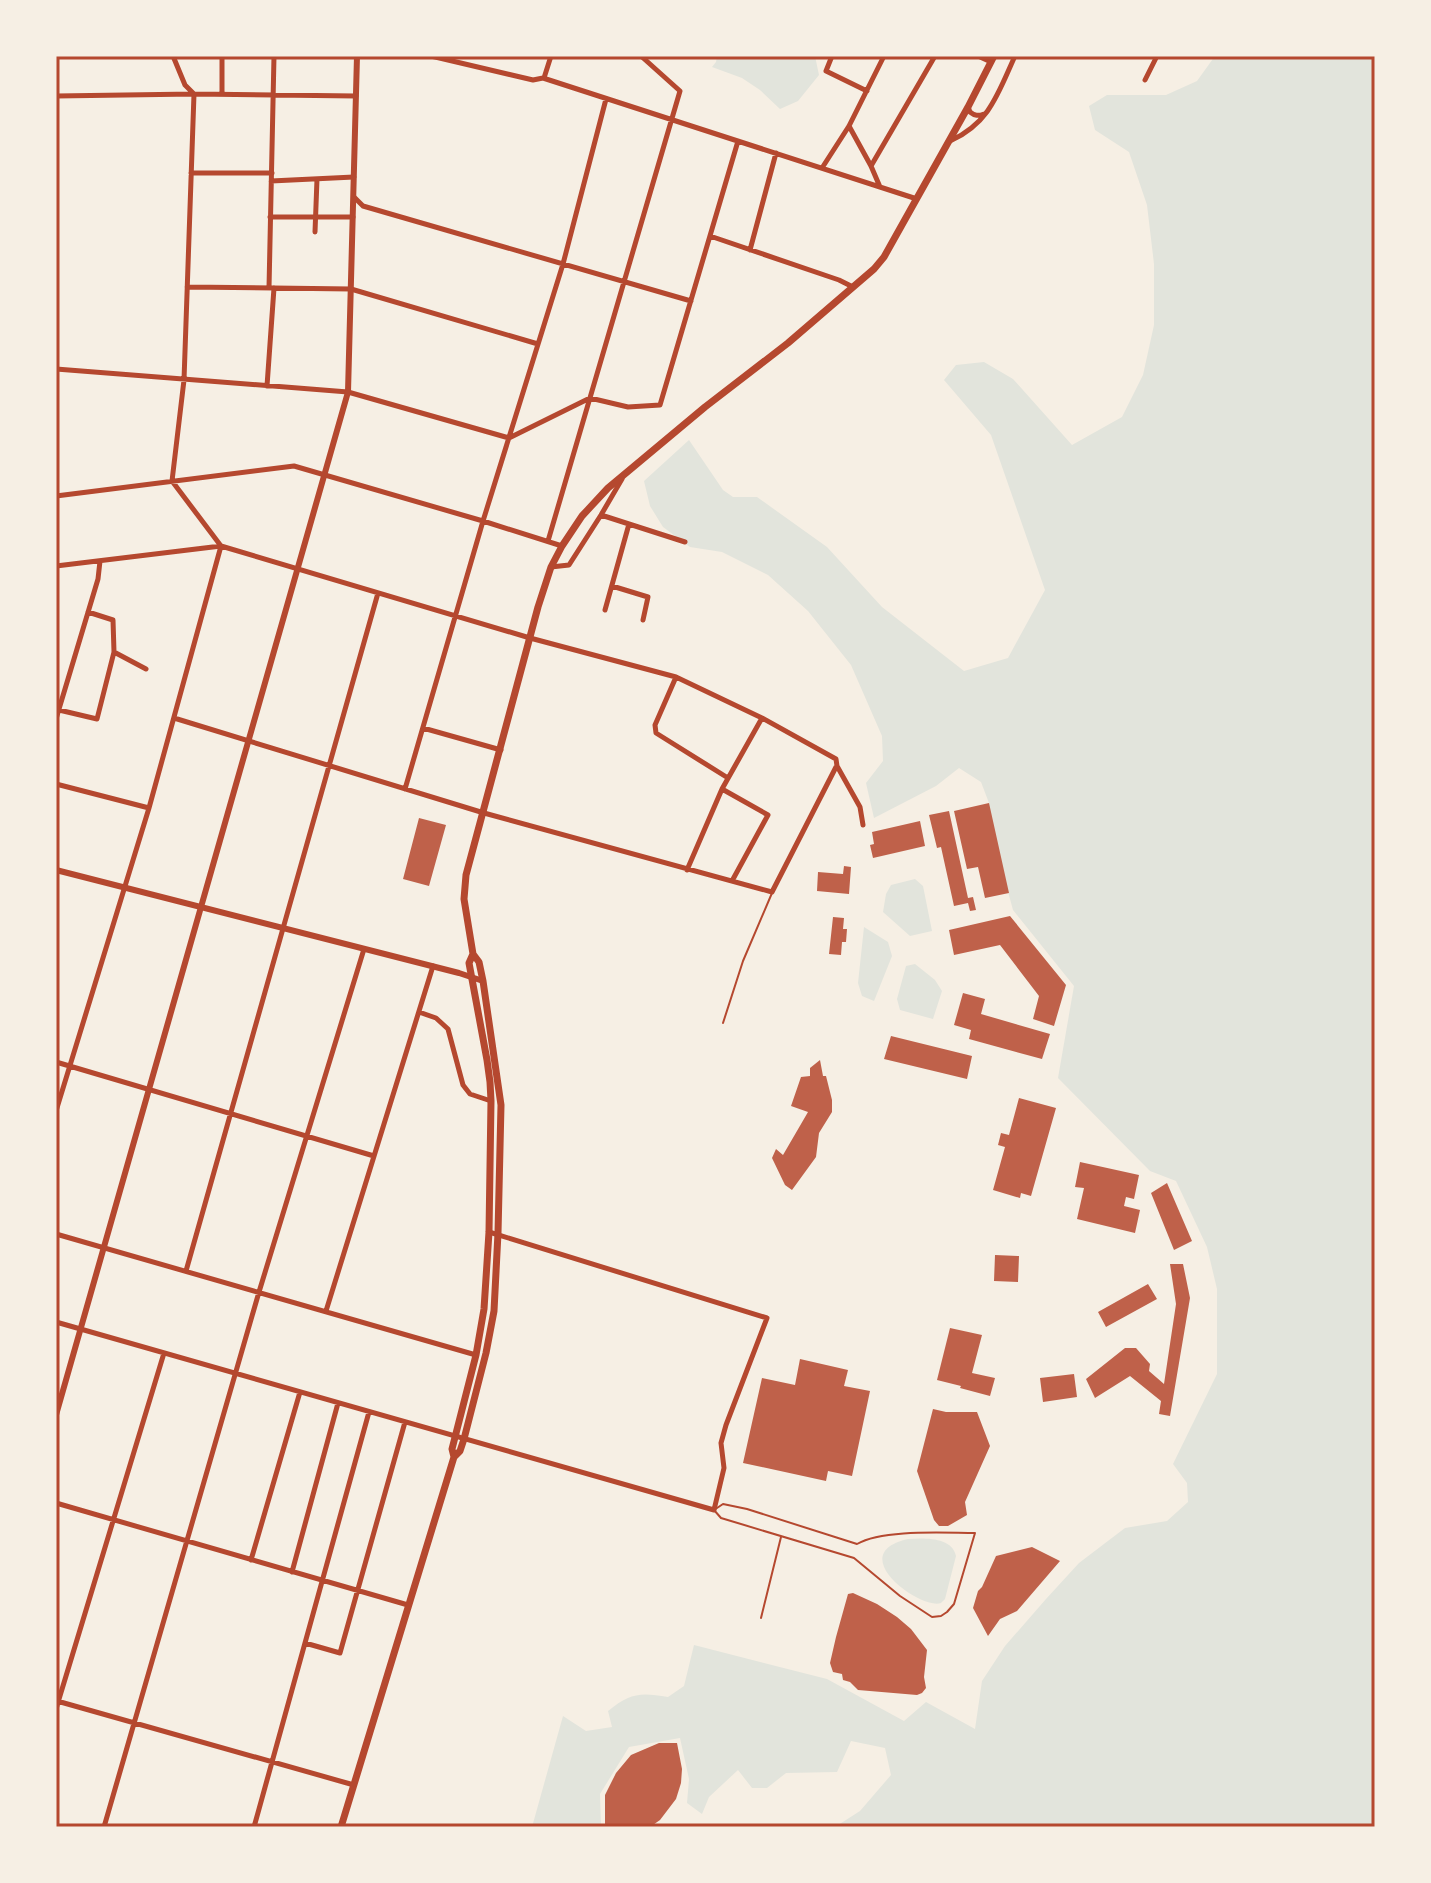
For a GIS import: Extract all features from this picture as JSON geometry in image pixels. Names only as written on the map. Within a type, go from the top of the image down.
[{"type":"main road","points":[[341,1827],[454,1457],[464,1439],[494,1311],[501,1105],[483,981],[479,962],[473,954],[464,899],[466,875],[551,567],[582,516],[624,473],[788,343],[874,269],[918,199],[992,59]]},
{"type":"main road","points":[[454,1457],[454,1436],[476,1355],[484,1309],[489,1232],[491,1101],[487,1060],[469,963],[473,954]]},
{"type":"street","points":[[173,56],[185,85],[194,94],[184,380],[172,481],[221,546]]},
{"type":"street","points":[[222,56],[222,94]]},
{"type":"street","points":[[267,386],[274,56]]},
{"type":"street","points":[[56,1415],[348,392],[357,56]]},
{"type":"street","points":[[431,56],[533,80],[543,78],[918,199]]},
{"type":"street","points":[[543,78],[551,56]]},
{"type":"street","points":[[548,541],[680,91],[641,56]]},
{"type":"street","points":[[832,56],[826,71],[867,91]]},
{"type":"street","points":[[822,168],[849,126],[884,56]]},
{"type":"street","points":[[871,166],[935,56]]},
{"type":"street","points":[[978,56],[992,59]]},
{"type":"street","points":[[950,141],[964,134],[988,112],[1015,56]]},
{"type":"street","points":[[1145,80],[1157,56]]},
{"type":"street","points":[[56,96],[356,96]]},
{"type":"street","points":[[405,789],[483,521],[563,264],[606,99]]},
{"type":"street","points":[[968,107],[973,115],[988,112]]},
{"type":"street","points":[[849,126],[880,187]]},
{"type":"street","points":[[56,369],[348,392],[509,438],[590,398],[628,407],[660,405],[738,141]]},
{"type":"street","points":[[750,250],[776,153]]},
{"type":"street","points":[[191,173],[272,173]]},
{"type":"street","points":[[271,181],[354,177]]},
{"type":"street","points":[[315,232],[317,179]]},
{"type":"street","points":[[354,197],[363,206],[691,301]]},
{"type":"street","points":[[270,217],[353,217]]},
{"type":"street","points":[[710,236],[853,287]]},
{"type":"street","points":[[187,287],[351,289],[538,344]]},
{"type":"street","points":[[56,496],[294,466],[562,546]]},
{"type":"street","points":[[551,567],[569,565],[624,473]]},
{"type":"street","points":[[601,515],[685,542]]},
{"type":"street","points":[[605,610],[629,524]]},
{"type":"street","points":[[56,1111],[149,808],[221,546]]},
{"type":"street","points":[[56,566],[221,546],[530,638],[676,677],[762,718],[836,759],[860,807],[863,825]]},
{"type":"street","points":[[56,719],[98,579],[100,561]]},
{"type":"street","points":[[612,586],[648,597],[643,620]]},
{"type":"street","points":[[186,1271],[378,593]]},
{"type":"street","points":[[59,710],[97,719],[114,652],[113,620],[88,612]]},
{"type":"street","points":[[114,652],[146,669]]},
{"type":"street","points":[[676,677],[655,725],[656,733],[728,778]]},
{"type":"street","points":[[174,718],[484,813],[772,892],[837,766]]},
{"type":"street","points":[[687,870],[722,789],[762,718]]},
{"type":"street","points":[[423,728],[501,750]]},
{"type":"street","points":[[56,784],[149,808]]},
{"type":"street","points":[[722,789],[768,815],[732,881]]},
{"type":"street","points":[[56,870],[483,981]]},
{"type":"street","points":[[104,1827],[235,1373],[364,949]]},
{"type":"street","points":[[326,1311],[433,966]]},
{"type":"street","points":[[419,1012],[436,1018],[448,1029],[463,1085],[470,1094],[491,1101]]},
{"type":"street","points":[[56,1062],[374,1156]]},
{"type":"street","points":[[56,1322],[714,1510],[724,1468],[721,1443],[767,1318],[489,1232]]},
{"type":"street","points":[[56,1234],[476,1355]]},
{"type":"street","points":[[56,1709],[164,1353]]},
{"type":"street","points":[[251,1560],[300,1392]]},
{"type":"street","points":[[292,1572],[338,1403]]},
{"type":"street","points":[[254,1827],[369,1412]]},
{"type":"street","points":[[305,1643],[340,1653],[405,1422]]},
{"type":"street","points":[[56,1503],[408,1605]]},
{"type":"street","points":[[57,1701],[354,1785]]},
{"type":"lane","points":[[723,1023],[743,961],[772,892]]},
{"type":"lane","points":[[723,1504],[747,1509],[857,1544],[898,1534],[975,1533],[954,1604],[941,1616],[932,1617],[900,1596],[854,1558],[721,1518],[714,1510],[723,1504]]},
{"type":"lane","points":[[761,1618],[782,1536]]},
{"type":"shaded area","points":[[717,56],[815,56],[819,75],[798,101],[780,109],[742,78],[712,67]]},
{"type":"shaded area","points":[[1215,56],[1375,56],[1375,1827],[835,1827],[860,1811],[891,1775],[885,1748],[851,1741],[837,1772],[786,1773],[767,1788],[752,1788],[738,1770],[709,1797],[702,1814],[687,1803],[689,1779],[680,1738],[629,1747],[600,1794],[601,1827],[532,1827],[563,1716],[586,1731],[612,1727],[608,1711],[629,1697],[643,1694],[668,1697],[684,1686],[694,1645],[827,1679],[904,1721],[926,1702],[975,1729],[982,1681],[1005,1646],[1079,1563],[1125,1528],[1167,1521],[1188,1502],[1187,1483],[1173,1464],[1217,1374],[1217,1289],[1207,1247],[1176,1181],[1150,1171],[1058,1078],[1074,986],[1013,910],[989,822],[989,803],[981,782],[959,768],[936,786],[874,818],[866,783],[883,761],[882,736],[851,665],[808,611],[768,575],[722,552],[690,547],[663,527],[650,506],[644,481],[689,440],[723,490],[733,497],[757,497],[827,547],[882,607],[964,671],[1008,658],[1045,590],[991,435],[944,380],[956,365],[984,362],[1013,379],[1072,445],[1122,417],[1143,375],[1154,325],[1154,264],[1147,205],[1129,152],[1095,130],[1089,106],[1107,95],[1166,95],[1197,81]]},
{"type":"shaded area","points":[[915,879],[923,886],[932,931],[910,936],[883,912],[891,885]]},
{"type":"shaded area","points":[[864,927],[888,942],[892,956],[874,1001],[862,996],[858,983]]},
{"type":"shaded area","points":[[915,964],[935,980],[942,991],[933,1019],[900,1010],[897,999],[906,966]]},
{"type":"shaded area","points":[[908,1539],[937,1540],[953,1550],[956,1556],[945,1599],[941,1603],[931,1603],[905,1590],[884,1568],[883,1556],[890,1546]]},
{"type":"building","points":[[989,803],[1009,893],[985,898],[978,867],[967,869],[954,811]]},
{"type":"building","points":[[949,811],[968,898],[973,897],[976,910],[970,911],[968,903],[954,906],[941,847],[937,848],[929,815]]},
{"type":"building","points":[[419,818],[446,825],[429,886],[403,879]]},
{"type":"building","points":[[920,821],[925,846],[873,858],[870,845],[874,844],[872,832]]},
{"type":"building","points":[[844,866],[851,867],[849,894],[817,891],[818,872],[843,874]]},
{"type":"building","points":[[1010,916],[1066,985],[1054,1026],[1033,1019],[1039,996],[1000,945],[954,955],[949,930]]},
{"type":"building","points":[[833,917],[844,918],[843,929],[847,929],[841,955],[829,954]]},
{"type":"building","points":[[963,993],[985,999],[981,1014],[1050,1034],[1042,1059],[969,1039],[971,1030],[954,1025]]},
{"type":"building","points":[[891,1036],[972,1056],[967,1079],[884,1059]]},
{"type":"building","points":[[820,1060],[832,1100],[832,1112],[819,1133],[816,1157],[792,1190],[785,1185],[772,1158],[776,1149],[783,1155],[808,1112],[791,1106],[801,1077],[810,1076],[810,1068]]},
{"type":"building","points":[[1019,1098],[1056,1108],[1031,1196],[1021,1193],[1020,1198],[993,1190],[1005,1147],[998,1145],[1001,1133],[1009,1135]]},
{"type":"building","points":[[1080,1162],[1139,1175],[1134,1199],[1126,1197],[1124,1206],[1140,1210],[1135,1233],[1077,1219],[1084,1188],[1075,1187]]},
{"type":"building","points":[[1167,1183],[1192,1241],[1174,1250],[1151,1193]]},
{"type":"building","points":[[995,1255],[1019,1256],[1018,1282],[994,1281]]},
{"type":"building","points":[[1170,1264],[1183,1264],[1190,1298],[1170,1416],[1159,1414],[1161,1401],[1130,1376],[1095,1398],[1086,1379],[1125,1348],[1136,1348],[1150,1364],[1149,1371],[1164,1384],[1176,1304]]},
{"type":"building","points":[[1148,1284],[1157,1299],[1106,1327],[1098,1312]]},
{"type":"building","points":[[950,1328],[982,1335],[972,1373],[995,1378],[990,1396],[937,1380]]},
{"type":"building","points":[[800,1359],[848,1370],[844,1386],[870,1391],[852,1476],[828,1471],[826,1481],[743,1463],[762,1378],[795,1385]]},
{"type":"building","points":[[1074,1374],[1077,1397],[1043,1402],[1040,1378]]},
{"type":"building","points":[[933,1409],[977,1412],[990,1446],[965,1502],[967,1515],[948,1526],[939,1526],[934,1520],[917,1471]]},
{"type":"building","points":[[1032,1547],[1060,1561],[1017,1611],[1000,1619],[988,1636],[973,1608],[978,1591],[996,1556]]},
{"type":"building","points":[[853,1593],[897,1617],[927,1650],[926,1688],[922,1693],[858,1690],[843,1680],[842,1674],[833,1672],[830,1663],[836,1637],[848,1594]]},
{"type":"building","points":[[659,1743],[677,1743],[682,1769],[676,1799],[660,1820],[650,1827],[605,1827],[605,1795],[616,1773],[631,1755]]}]
